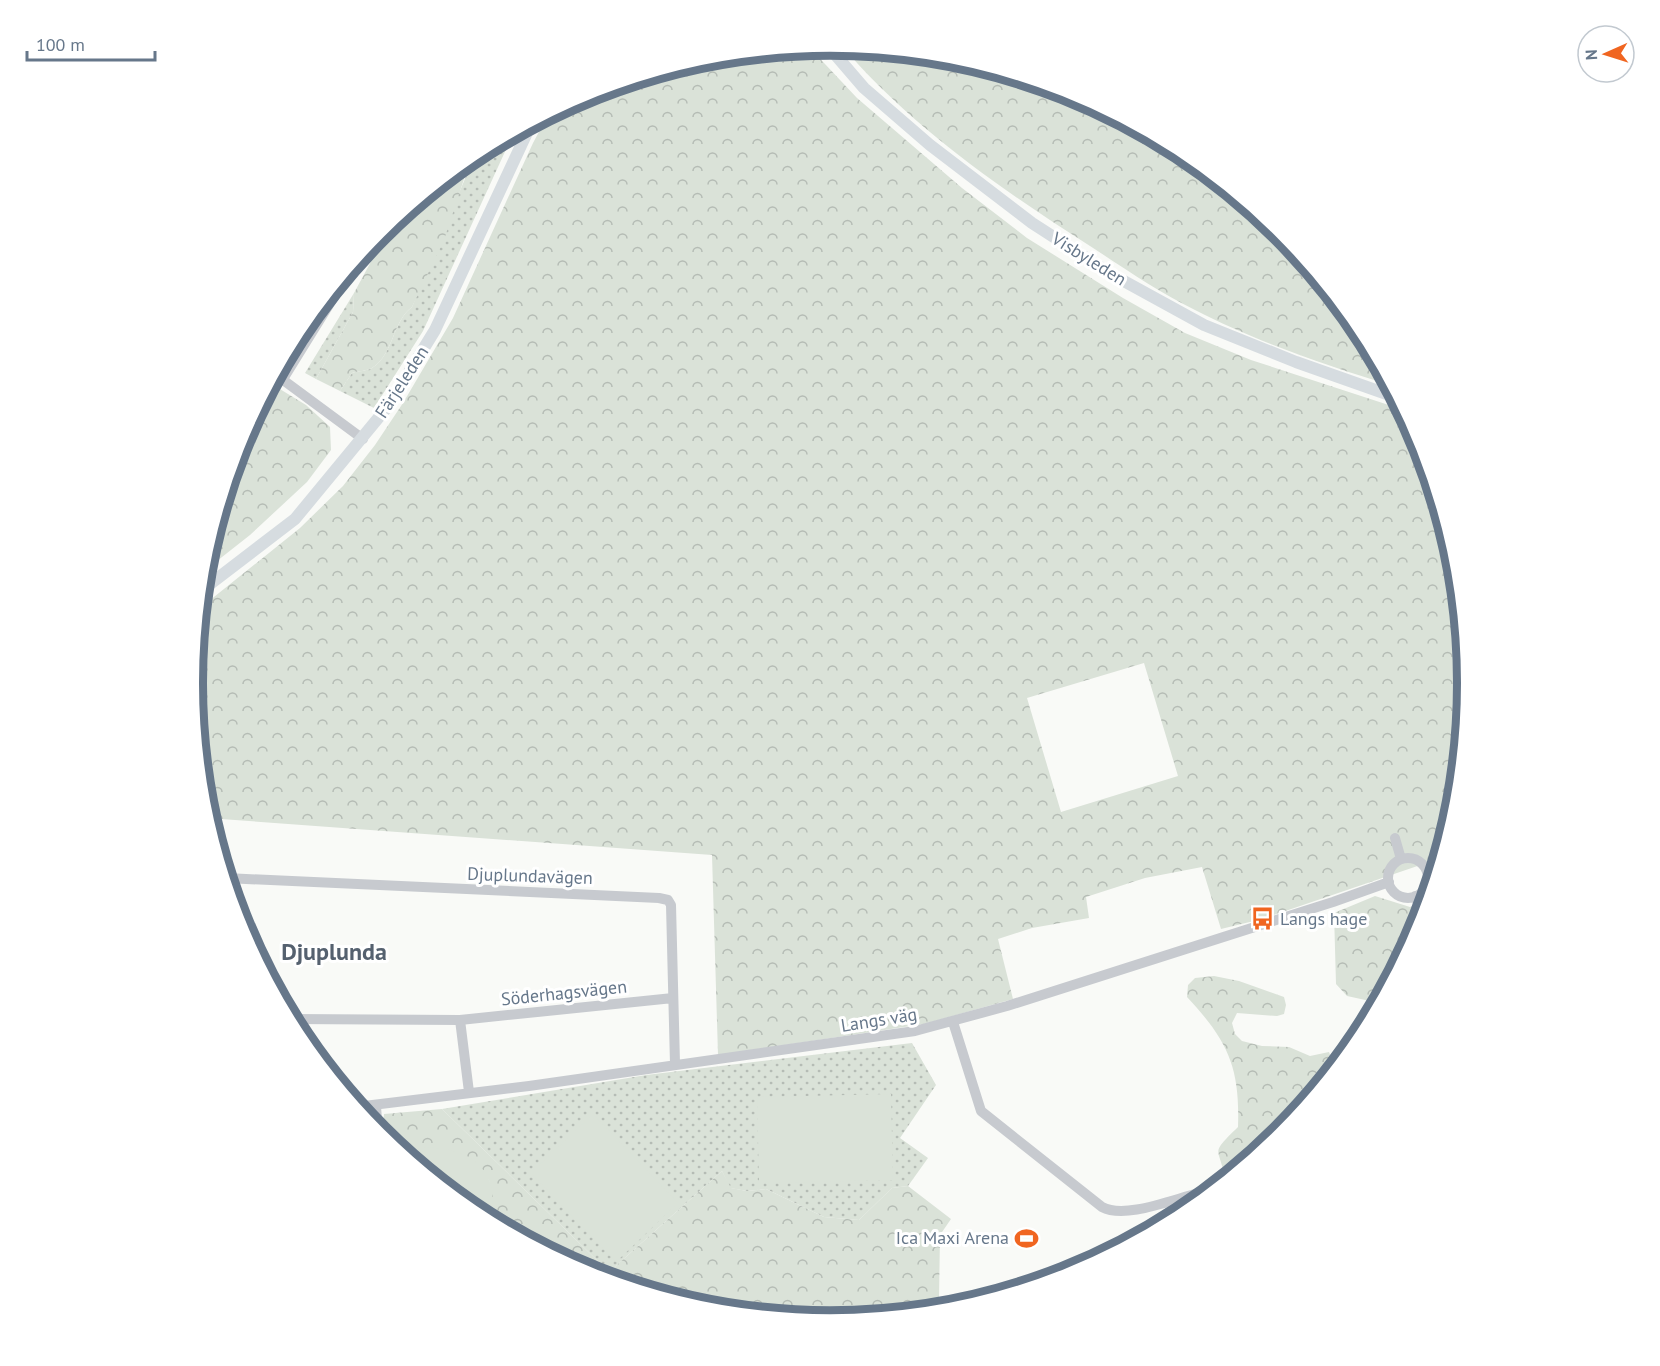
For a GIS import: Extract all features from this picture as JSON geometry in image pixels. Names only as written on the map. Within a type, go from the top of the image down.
[{"type":"main road","name":"Visbyleden","points":[[837,56],[864,88],[930,145],[1032,223],[1111,274],[1204,325],[1296,362],[1387,394]]},
{"type":"main road","name":"Färjeleden","points":[[211,583],[295,519],[363,439],[388,405],[435,330],[526,134]]},
{"type":"street","points":[[282,379],[363,439]]},
{"type":"street","points":[[1395,838],[1401,859]]},
{"type":"street","points":[[1422,890],[1415,896],[1398,895],[1389,882],[1390,869],[1401,859],[1417,860],[1427,871],[1427,876]]},
{"type":"street","name":"Djuplundavägen","points":[[234,878],[668,900],[671,905],[675,1064]]},
{"type":"street","name":"Langs väg","points":[[367,1106],[888,1037],[953,1022],[1333,902],[1389,882]]},
{"type":"street","points":[[1415,896],[1418,902]]},
{"type":"street","name":"Söderhagsvägen","points":[[300,1019],[460,1020],[673,998]]},
{"type":"street","points":[[460,1020],[469,1092]]},
{"type":"street","points":[[953,1022],[981,1111],[1102,1207],[1109,1211],[1125,1212],[1193,1195]]},
{"type":"street","points":[[376,1106],[377,1117]]},
{"type":"green space","points":[[818,56],[857,98],[962,188],[1027,238],[1123,298],[1185,333],[1251,360],[1394,407],[1410,443],[1436,521],[1452,601],[1456,642],[1458,683],[1452,765],[1431,861],[1262,919],[1221,929],[1202,867],[1145,878],[1086,897],[1089,918],[1032,928],[998,939],[1013,999],[924,1024],[718,1055],[712,855],[218,819],[208,765],[204,724],[204,642],[208,602],[300,528],[343,486],[375,445],[403,403],[453,318],[542,125],[590,103],[628,89],[668,77],[748,61]],"holes":[[[1144,663],[1178,776],[1061,812],[1027,698]]]},
{"type":"green space","points":[[851,57],[912,61],[992,77],[1070,103],[1144,140],[1179,161],[1212,185],[1274,239],[1328,301],[1352,334],[1380,381],[1266,342],[1217,321],[1154,288],[1023,202],[958,155],[927,130]]},
{"type":"green space","points":[[508,145],[423,331],[374,408],[340,391],[352,373],[370,369],[385,355],[400,321],[412,307],[469,170]]},
{"type":"green space","points":[[467,171],[444,240],[412,307],[400,321],[385,355],[372,368],[352,373],[340,391],[316,379],[353,312],[354,293],[379,246],[416,211]]},
{"type":"green space","points":[[354,293],[353,312],[316,379],[305,373]]},
{"type":"green space","points":[[277,387],[306,405],[330,427],[331,450],[307,482],[250,535],[215,563],[224,521],[236,481],[244,465],[242,463],[250,443]]},
{"type":"green space","points":[[1375,896],[1410,907],[1417,904],[1393,961],[1371,1001],[1347,996],[1336,984],[1334,913]]},
{"type":"green space","points":[[1214,976],[1239,981],[1284,997],[1286,1005],[1284,1014],[1277,1016],[1237,1013],[1232,1023],[1235,1034],[1242,1041],[1262,1046],[1289,1047],[1310,1056],[1329,1052],[1332,1060],[1274,1127],[1223,1172],[1218,1152],[1238,1127],[1237,1088],[1234,1071],[1222,1042],[1213,1027],[1187,997],[1188,985],[1195,978]]},
{"type":"green space","points":[[912,1043],[936,1085],[900,1138],[928,1158],[908,1186],[892,1188],[859,1220],[824,1217],[766,1189],[747,1191],[730,1188],[722,1171],[611,1271],[606,1269],[442,1109],[646,1075]]},
{"type":"green space","points":[[891,1094],[893,1180],[759,1183],[757,1097]]},
{"type":"green space","points":[[442,1109],[606,1269],[552,1246],[491,1211],[489,1180],[410,1149],[383,1124],[384,1114]]},
{"type":"green space","points":[[593,1114],[678,1203],[616,1262],[531,1173]]},
{"type":"green space","points":[[425,1147],[444,1149],[471,1158],[484,1171],[491,1184],[492,1212],[448,1181],[411,1150]]},
{"type":"green space","points":[[722,1171],[731,1188],[747,1191],[766,1189],[824,1217],[859,1220],[892,1188],[908,1186],[951,1219],[940,1235],[939,1300],[871,1309],[789,1309],[708,1298],[668,1289],[611,1271]]},
{"type":"place","name":"Langs hage","points":[[1262,919]]},
{"type":"place","name":"Ica Maxi Arena","points":[[1027,1238]]},
{"type":"district","name":"Djuplunda","points":[[334,952]]}]
